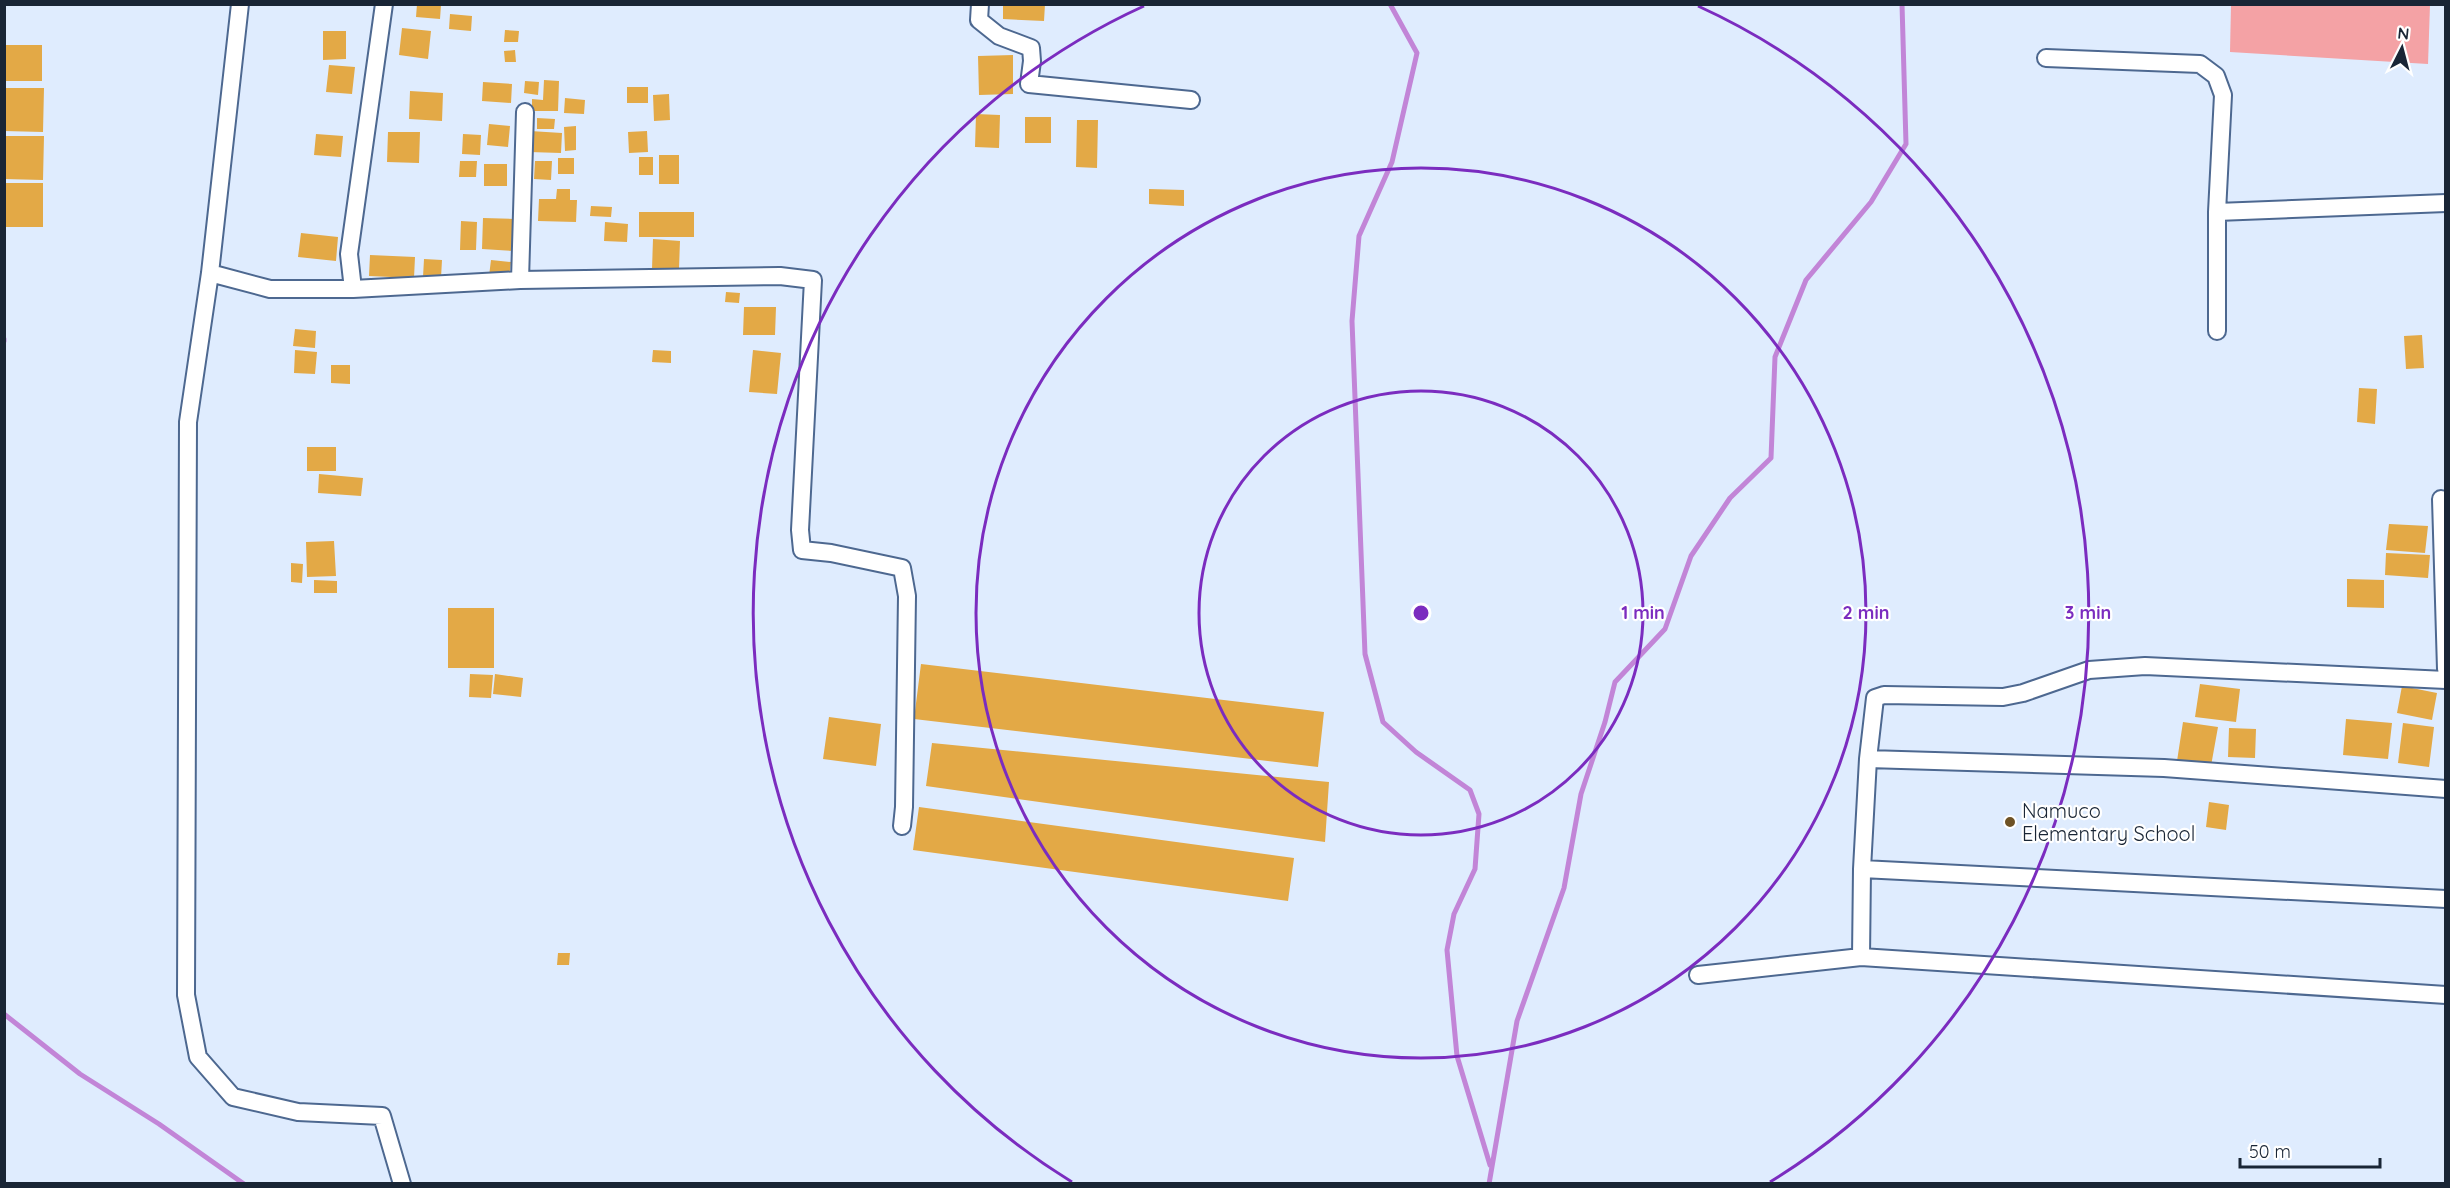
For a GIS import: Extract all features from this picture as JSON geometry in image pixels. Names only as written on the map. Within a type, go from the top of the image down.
[{"type":"street","points":[[240,4],[210,273],[188,422],[186,995],[198,1057],[233,1097],[298,1112],[382,1116],[402,1184]]},
{"type":"street","points":[[353,289],[349,254],[384,4]]},
{"type":"street","points":[[980,4],[980,20],[999,36],[1031,48],[1029,84],[1191,100]]},
{"type":"street","points":[[2046,58],[2200,64],[2216,76],[2223,94],[2217,212],[2217,331]]},
{"type":"street","points":[[520,280],[525,112]]},
{"type":"street","points":[[2217,212],[2445,203]]},
{"type":"street","points":[[210,273],[270,289],[353,289],[520,280],[780,276],[813,280],[800,530],[802,550],[831,553],[903,568],[907,596],[902,826]]},
{"type":"street","points":[[2441,499],[2445,669]]},
{"type":"street","points":[[1861,957],[1862,868],[1868,759],[1875,698],[1884,695],[2003,697],[2023,693],[2089,670],[2145,666],[2445,680]]},
{"type":"street","points":[[1868,759],[2164,768],[2445,789]]},
{"type":"street","points":[[1862,868],[2445,899]]},
{"type":"street","points":[[1698,975],[1861,957],[2445,995]]},
{"type":"shaded area","points":[[2231,5],[2430,5],[2428,64],[2230,52]]},
{"type":"building","points":[[417,4],[441,5],[440,19],[416,17]]},
{"type":"building","points":[[1003,4],[1045,4],[1044,21],[1003,19]]},
{"type":"building","points":[[450,14],[472,16],[471,31],[449,29]]},
{"type":"building","points":[[402,28],[431,31],[428,59],[399,55]]},
{"type":"building","points":[[505,30],[519,31],[518,42],[504,42]]},
{"type":"building","points":[[323,31],[346,31],[346,59],[323,60]]},
{"type":"building","points":[[4,45],[42,45],[42,81],[4,81]]},
{"type":"building","points":[[515,50],[516,62],[505,62],[504,51]]},
{"type":"building","points":[[1013,55],[1013,94],[979,95],[978,56]]},
{"type":"building","points":[[329,65],[355,67],[352,94],[326,92]]},
{"type":"building","points":[[544,80],[559,81],[558,111],[532,111],[532,99],[543,100]]},
{"type":"building","points":[[525,81],[539,82],[538,95],[524,93]]},
{"type":"building","points":[[483,82],[512,84],[511,103],[482,101]]},
{"type":"building","points":[[627,87],[648,87],[648,103],[627,103]]},
{"type":"building","points":[[4,88],[44,88],[43,132],[4,131]]},
{"type":"building","points":[[410,91],[443,93],[442,121],[409,119]]},
{"type":"building","points":[[669,94],[670,120],[654,121],[653,95]]},
{"type":"building","points":[[565,98],[585,100],[584,114],[564,113]]},
{"type":"building","points":[[976,114],[1000,115],[999,148],[975,147]]},
{"type":"building","points":[[1025,117],[1051,117],[1051,143],[1025,143]]},
{"type":"building","points":[[537,118],[555,119],[554,129],[537,129]]},
{"type":"building","points":[[1077,120],[1098,120],[1097,168],[1076,167]]},
{"type":"building","points":[[489,124],[510,126],[508,147],[487,145]]},
{"type":"building","points":[[576,126],[576,150],[565,151],[564,127]]},
{"type":"building","points":[[530,131],[562,133],[561,153],[529,152]]},
{"type":"building","points":[[647,131],[648,152],[629,153],[628,132]]},
{"type":"building","points":[[388,132],[420,132],[419,163],[387,162]]},
{"type":"building","points":[[316,134],[343,136],[341,157],[314,155]]},
{"type":"building","points":[[463,134],[481,135],[480,155],[462,154]]},
{"type":"building","points":[[4,136],[44,136],[43,180],[4,179]]},
{"type":"building","points":[[659,155],[679,155],[679,184],[659,184]]},
{"type":"building","points":[[639,157],[653,157],[653,175],[639,175]]},
{"type":"building","points":[[558,158],[574,158],[574,174],[558,174]]},
{"type":"building","points":[[460,161],[477,161],[476,177],[459,177]]},
{"type":"building","points":[[535,161],[552,161],[551,180],[534,179]]},
{"type":"building","points":[[484,164],[507,164],[507,186],[484,186]]},
{"type":"building","points":[[5,183],[43,183],[43,227],[5,227]]},
{"type":"building","points":[[557,189],[570,189],[570,200],[577,200],[576,222],[538,221],[539,199],[556,199]]},
{"type":"building","points":[[1149,189],[1184,190],[1184,206],[1149,204]]},
{"type":"building","points":[[591,206],[612,207],[611,217],[590,216]]},
{"type":"building","points":[[639,212],[694,212],[694,237],[639,237]]},
{"type":"building","points":[[483,218],[515,219],[514,251],[482,249]]},
{"type":"building","points":[[461,221],[477,222],[476,250],[460,250]]},
{"type":"building","points":[[605,222],[628,224],[627,242],[604,241]]},
{"type":"building","points":[[301,233],[338,237],[336,261],[298,257]]},
{"type":"building","points":[[653,239],[680,241],[679,269],[652,269]]},
{"type":"building","points":[[370,255],[415,257],[414,278],[369,276]]},
{"type":"building","points":[[424,259],[442,260],[441,278],[423,277]]},
{"type":"building","points":[[491,260],[511,262],[509,278],[489,276]]},
{"type":"building","points":[[726,292],[740,293],[739,303],[725,302]]},
{"type":"building","points":[[744,307],[776,307],[775,335],[743,335]]},
{"type":"building","points":[[295,329],[316,331],[315,348],[293,346]]},
{"type":"building","points":[[2422,335],[2424,368],[2406,369],[2404,336]]},
{"type":"building","points":[[295,350],[317,352],[315,374],[294,373]]},
{"type":"building","points":[[653,350],[671,351],[671,363],[652,362]]},
{"type":"building","points":[[753,350],[781,353],[777,394],[749,392]]},
{"type":"building","points":[[331,365],[350,365],[350,384],[331,383]]},
{"type":"building","points":[[2359,388],[2377,389],[2375,424],[2357,422]]},
{"type":"building","points":[[307,447],[336,447],[336,471],[307,471]]},
{"type":"building","points":[[319,474],[363,478],[361,496],[318,493]]},
{"type":"building","points":[[2389,524],[2428,526],[2425,553],[2386,550]]},
{"type":"building","points":[[334,541],[336,576],[307,577],[306,542]]},
{"type":"building","points":[[2386,553],[2430,555],[2428,578],[2385,575]]},
{"type":"building","points":[[291,563],[303,564],[302,583],[291,582]]},
{"type":"building","points":[[2347,579],[2384,580],[2384,608],[2347,607]]},
{"type":"building","points":[[314,580],[337,581],[337,593],[314,593]]},
{"type":"building","points":[[448,608],[494,608],[494,668],[448,668]]},
{"type":"building","points":[[921,664],[1324,712],[1318,767],[914,719]]},
{"type":"building","points":[[470,674],[493,675],[491,698],[469,697]]},
{"type":"building","points":[[495,674],[523,678],[521,697],[493,694]]},
{"type":"building","points":[[2200,684],[2240,689],[2236,722],[2195,717]]},
{"type":"building","points":[[2402,686],[2437,693],[2432,720],[2397,713]]},
{"type":"building","points":[[829,717],[881,724],[876,766],[823,759]]},
{"type":"building","points":[[2346,719],[2392,723],[2388,759],[2343,755]]},
{"type":"building","points":[[2183,722],[2218,727],[2211,766],[2177,761]]},
{"type":"building","points":[[2403,723],[2434,727],[2429,767],[2398,763]]},
{"type":"building","points":[[2229,728],[2256,729],[2255,758],[2228,757]]},
{"type":"building","points":[[932,743],[1329,782],[1325,842],[926,786]]},
{"type":"building","points":[[2209,802],[2229,805],[2226,830],[2206,827]]},
{"type":"building","points":[[919,807],[1294,858],[1288,901],[913,850]]},
{"type":"building","points":[[558,953],[570,953],[569,965],[557,965]]},
{"type":"waterway","points":[[1390,4],[1417,53],[1392,162],[1359,236],[1352,321],[1365,654],[1383,722],[1416,752],[1470,790],[1479,814],[1475,869],[1454,914],[1447,950],[1457,1056],[1490,1165]]},
{"type":"waterway","points":[[1489,1184],[1517,1021],[1564,888],[1581,794],[1605,722],[1615,682],[1665,629],[1691,556],[1730,498],[1771,458],[1775,357],[1806,280],[1871,202],[1906,144],[1902,4]]},
{"type":"waterway","points":[[4,1014],[80,1074],[159,1124],[244,1184]]},
{"type":"place","name":"Namuco Elementary School","points":[[2010,822]]}]
